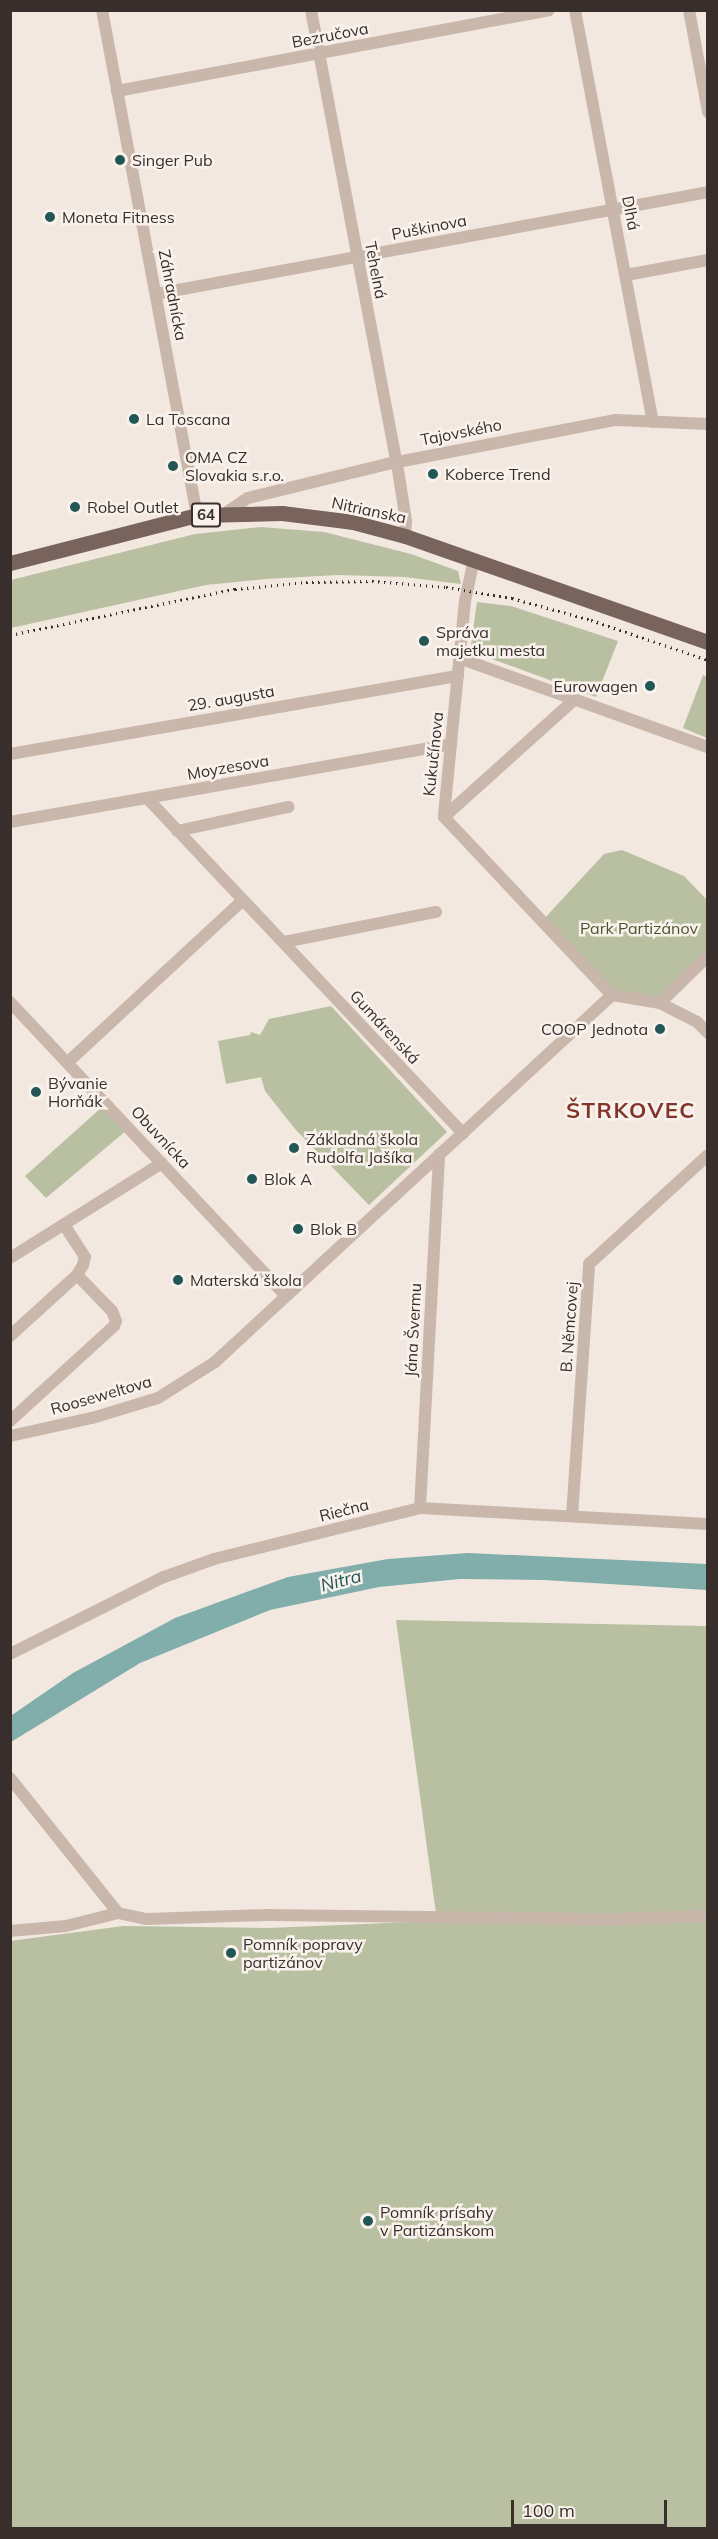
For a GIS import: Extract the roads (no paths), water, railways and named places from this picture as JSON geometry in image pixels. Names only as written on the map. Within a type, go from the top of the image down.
[{"type":"main road","name":"Nitrianska","points":[[10,563],[197,515],[227,512],[282,513],[353,522],[405,536],[708,642]]},
{"type":"street","name":"Záhradnícka","points":[[102,10],[197,515]]},
{"type":"street","name":"Tehelná","points":[[311,10],[396,462],[406,521],[405,536]]},
{"type":"street","name":"Bezručova","points":[[117,91],[548,10]]},
{"type":"street","name":"Dlhá","points":[[575,10],[653,422]]},
{"type":"street","points":[[689,10],[708,112]]},
{"type":"street","name":"Puškinova","points":[[156,294],[708,192]]},
{"type":"street","points":[[626,276],[708,260]]},
{"type":"street","name":"Tajovského","points":[[227,512],[248,498],[396,462],[616,420],[708,424]]},
{"type":"street","name":"Kukučínova","points":[[474,559],[465,601],[444,817],[612,995]]},
{"type":"street","points":[[459,658],[708,747]]},
{"type":"street","name":"29. augusta","points":[[10,754],[458,676]]},
{"type":"street","points":[[444,817],[575,699]]},
{"type":"street","name":"Moyzesova","points":[[10,822],[451,744]]},
{"type":"street","name":"Gumárenská","points":[[147,798],[463,1133]]},
{"type":"street","points":[[177,831],[288,807]]},
{"type":"street","points":[[68,1062],[243,900]]},
{"type":"street","points":[[284,942],[436,912]]},
{"type":"street","points":[[660,1003],[708,956]]},
{"type":"street","points":[[612,995],[660,1003],[697,1022],[708,1033]]},
{"type":"street","name":"Rooseweltova","points":[[10,1436],[92,1418],[158,1398],[215,1362],[612,995]]},
{"type":"street","name":"Obuvnícka","points":[[10,1002],[286,1296]]},
{"type":"street","name":"Jána Švermu","points":[[420,1508],[439,1155]]},
{"type":"street","name":"B. Němcovej","points":[[572,1516],[590,1264],[708,1155]]},
{"type":"street","points":[[10,1258],[162,1163]]},
{"type":"street","points":[[10,1336],[77,1275],[85,1257],[64,1225]]},
{"type":"street","points":[[10,1421],[114,1326],[116,1320],[112,1311],[77,1275]]},
{"type":"street","name":"Riečna","points":[[10,1654],[164,1577],[214,1559],[420,1508],[708,1524]]},
{"type":"street","points":[[10,1778],[118,1913]]},
{"type":"street","points":[[10,1931],[66,1926],[118,1913],[146,1919],[267,1915],[614,1919],[708,1916]]},
{"type":"water","name":"Nitra","points":[[468,1553],[707,1564],[707,1590],[544,1580],[460,1579],[379,1587],[270,1610],[140,1663],[11,1742],[12,1715],[73,1673],[175,1618],[288,1577],[388,1559]]},
{"type":"railway","points":[[10,635],[235,589],[306,582],[372,581],[446,587],[512,598],[591,620],[708,660]]},
{"type":"place","name":"Singer Pub","points":[[120,160]]},
{"type":"place","name":"Moneta Fitness","points":[[50,217]]},
{"type":"place","name":"La Toscana","points":[[134,419]]},
{"type":"place","name":"OMA CZ Slovakia s.r.o.","points":[[173,466]]},
{"type":"place","name":"Koberce Trend","points":[[433,474]]},
{"type":"place","name":"Robel Outlet","points":[[75,507]]},
{"type":"place","name":"Správa majetku mesta","points":[[424,641]]},
{"type":"place","name":"Eurowagen","points":[[650,686]]},
{"type":"place","name":"COOP Jednota","points":[[660,1029]]},
{"type":"place","name":"Bývanie Horňák","points":[[36,1092]]},
{"type":"place","name":"Základná škola Rudolfa Jašíka","points":[[294,1148]]},
{"type":"place","name":"Blok A","points":[[252,1179]]},
{"type":"place","name":"Blok B","points":[[298,1229]]},
{"type":"place","name":"Materská škola","points":[[178,1280]]},
{"type":"place","name":"Pomník popravy partizánov","points":[[231,1953]]},
{"type":"place","name":"Pomník prísahy v Partizánskom","points":[[368,2221]]},
{"type":"district","name":"ŠTRKOVEC","points":[[631,1111]]},
{"type":"park label","name":"Park Partizánov","points":[[639,928]]}]
